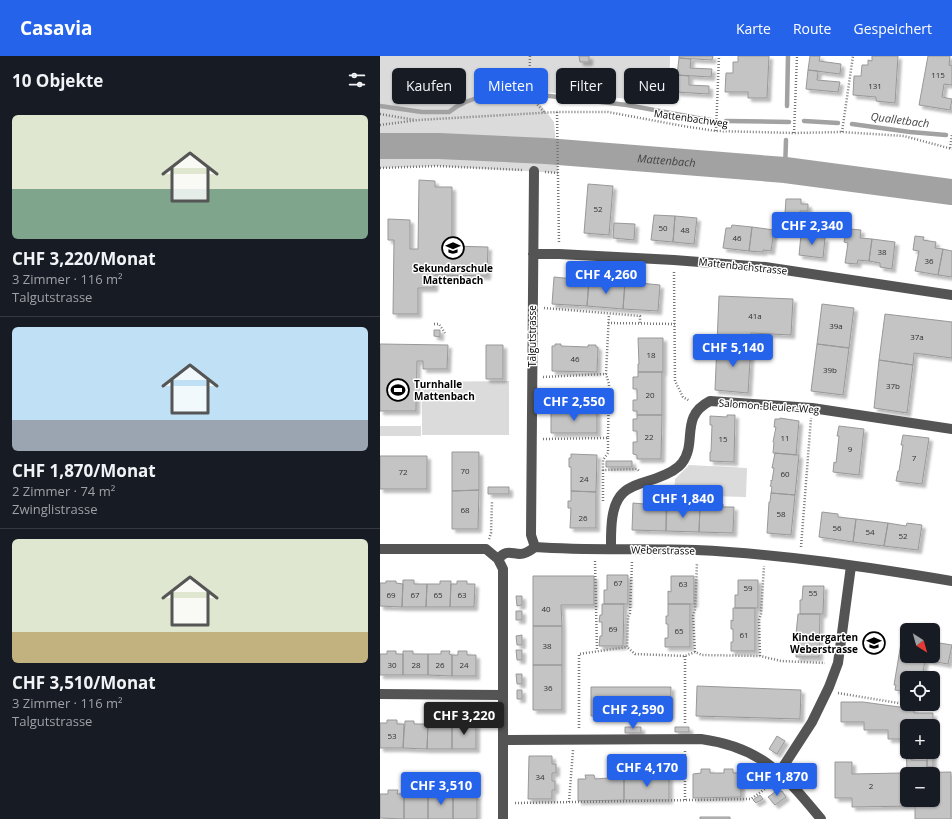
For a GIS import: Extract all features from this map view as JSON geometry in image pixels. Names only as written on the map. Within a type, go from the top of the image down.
[{"type":"street","name":"Talgutstrasse","points":[[534,171],[531,535],[535,547]]},
{"type":"street","name":"Mattenbachstrasse","points":[[533,254],[674,260],[765,267],[952,295]]},
{"type":"street","name":"Salomon-Bleuler-Weg","points":[[700,406],[710,401],[812,408],[952,429]]},
{"type":"street","points":[[611,548],[614,508],[623,493],[637,485],[667,475],[682,463],[687,451],[692,418],[700,406]]},
{"type":"street","name":"Weberstrasse","points":[[498,559],[503,553],[511,552],[521,554],[528,552],[535,547],[712,551],[772,556],[952,581]]},
{"type":"street","points":[[380,549],[486,549],[498,559],[503,569],[503,819]]},
{"type":"street","points":[[781,774],[812,722],[827,691],[838,663],[851,566]]},
{"type":"street","points":[[380,694],[502,695]]},
{"type":"street","points":[[503,740],[685,739],[718,741],[738,748],[765,762],[781,774],[792,784],[821,819]]},
{"type":"path","points":[[530,56],[530,91],[536,103],[545,113]]},
{"type":"path","points":[[716,130],[719,56]]},
{"type":"path","points":[[794,133],[797,56]]},
{"type":"path","points":[[842,132],[853,56]]},
{"type":"path","points":[[557,112],[558,254]]},
{"type":"path","name":"Mattenbachweg","points":[[380,125],[418,120],[557,112],[608,112],[683,126],[716,130],[794,133],[842,132],[904,136],[951,149]]},
{"type":"path","points":[[380,114],[418,120]]},
{"type":"path","points":[[951,149],[952,134]]},
{"type":"path","points":[[380,168],[437,166],[534,171]]},
{"type":"path","points":[[674,260],[675,381],[683,397],[700,406]]},
{"type":"path","points":[[541,308],[640,316],[640,324]]},
{"type":"path","points":[[609,314],[606,374],[609,384],[608,453],[603,460],[603,508],[614,508]]},
{"type":"path","points":[[608,323],[675,324]]},
{"type":"path","points":[[434,324],[439,324],[445,334]]},
{"type":"path","points":[[541,377],[606,374]]},
{"type":"path","points":[[801,549],[812,408]]},
{"type":"path","points":[[539,439],[608,438]]},
{"type":"path","points":[[603,470],[637,469],[648,481]]},
{"type":"path","points":[[489,540],[491,532],[492,502]]},
{"type":"path","points":[[595,561],[597,651]]},
{"type":"path","points":[[632,562],[630,613],[628,617],[628,647],[635,654],[685,656],[695,652],[702,655],[760,656],[781,661],[838,663]]},
{"type":"path","points":[[695,652],[693,616],[695,610],[697,563]]},
{"type":"path","points":[[760,656],[759,620],[761,614],[764,565]]},
{"type":"path","points":[[569,802],[576,740],[579,654],[628,647]]},
{"type":"path","points":[[685,656],[685,723]]},
{"type":"path","points":[[827,691],[900,703]]},
{"type":"path","points":[[684,800],[685,739]]},
{"type":"path","points":[[514,803],[751,799],[781,774]]},
{"type":"shaded area","points":[[380,56],[670,56],[670,68],[624,68],[624,98],[616,98],[616,68],[556,68],[556,93],[548,92],[548,68],[474,68],[474,104],[540,104],[554,122],[558,173],[437,166],[380,168]]},
{"type":"shaded area","points":[[509,381],[509,435],[422,435],[422,382]]},
{"type":"shaded area","points":[[380,426],[421,426],[421,436],[380,436]]},
{"type":"shaded area","points":[[689,465],[747,468],[746,497],[674,495],[675,479]]},
{"type":"building","points":[[579,56],[589,56],[589,62],[580,62]]},
{"type":"building","points":[[679,56],[713,56],[712,60],[679,58]]},
{"type":"building","points":[[738,56],[769,56],[767,98],[748,98],[748,92],[725,92],[726,73],[733,73],[733,62],[738,62]]},
{"type":"building","points":[[810,56],[820,56],[819,61],[841,64],[840,74],[808,70]]},
{"type":"building","points":[[872,56],[898,56],[895,103],[876,101],[876,97],[853,95],[854,76],[861,76],[862,65],[868,65],[868,60],[872,61]]},
{"type":"building","points":[[928,56],[950,56],[949,65],[952,66],[952,85],[944,84],[942,97],[952,99],[950,110],[919,105]]},
{"type":"building","points":[[679,58],[691,59],[690,68],[712,69],[711,77],[679,75]]},
{"type":"building","points":[[808,70],[818,71],[817,80],[840,82],[838,92],[806,89]]},
{"type":"building","points":[[679,75],[689,76],[689,85],[709,86],[709,94],[679,92]]},
{"type":"building","name":"Sekundarschule Mattenbach","points":[[419,180],[435,181],[435,187],[452,187],[452,246],[488,247],[487,276],[435,275],[434,288],[418,288],[418,314],[393,314],[394,240],[388,240],[388,219],[410,220],[410,249],[418,249]]},
{"type":"building","points":[[588,184],[613,186],[609,235],[584,233]]},
{"type":"building","points":[[786,199],[801,199],[801,204],[808,204],[808,211],[800,211],[800,213],[785,213]]},
{"type":"building","points":[[654,215],[675,216],[673,242],[651,240]]},
{"type":"building","points":[[675,216],[697,218],[694,244],[673,242]]},
{"type":"building","points":[[614,223],[635,224],[634,240],[613,238]]},
{"type":"building","points":[[732,225],[752,227],[749,251],[723,248],[726,228],[731,228]]},
{"type":"building","points":[[752,227],[774,230],[771,251],[749,251]]},
{"type":"building","points":[[850,229],[861,230],[860,238],[872,239],[869,261],[858,260],[857,264],[845,263],[848,243],[844,242],[845,237],[849,237]]},
{"type":"building","points":[[801,235],[825,238],[823,258],[799,255]]},
{"type":"building","points":[[915,236],[924,237],[923,240],[936,242],[935,248],[943,249],[938,275],[915,271],[919,251],[913,250]]},
{"type":"building","points":[[872,239],[895,242],[892,269],[880,267],[880,263],[869,261]]},
{"type":"building","points":[[943,249],[952,251],[952,277],[938,275]]},
{"type":"building","points":[[554,277],[574,279],[574,282],[581,282],[581,279],[589,280],[587,306],[552,304]]},
{"type":"building","points":[[589,280],[599,281],[599,283],[614,284],[615,281],[625,282],[623,309],[587,306]]},
{"type":"building","points":[[625,282],[640,286],[640,283],[660,285],[658,311],[623,309]]},
{"type":"building","points":[[719,296],[793,299],[791,335],[751,333],[751,345],[717,343]]},
{"type":"building","points":[[822,304],[854,308],[849,348],[817,344]]},
{"type":"building","points":[[885,314],[952,322],[952,358],[914,353],[913,365],[879,360]]},
{"type":"building","points":[[434,330],[440,330],[440,337],[434,336]]},
{"type":"building","points":[[638,338],[663,338],[663,372],[638,372]]},
{"type":"building","points":[[717,343],[751,345],[748,393],[715,390]]},
{"type":"building","name":"Turnhalle Mattenbach","points":[[380,344],[448,345],[447,369],[423,369],[423,361],[417,361],[416,411],[380,411]]},
{"type":"building","points":[[555,344],[561,344],[561,346],[588,347],[588,345],[596,345],[596,347],[598,347],[597,372],[552,371],[552,346],[555,346]]},
{"type":"building","points":[[817,344],[849,348],[843,395],[811,391]]},
{"type":"building","points":[[486,345],[503,345],[503,379],[486,379]]},
{"type":"building","points":[[879,360],[913,365],[907,413],[874,408]]},
{"type":"building","points":[[638,372],[662,372],[662,415],[637,415],[637,411],[633,411],[633,400],[637,400],[637,389],[633,389],[633,377],[638,377]]},
{"type":"building","points":[[553,409],[560,409],[560,411],[588,411],[588,409],[595,409],[595,411],[597,411],[597,433],[551,433],[551,411],[553,411]]},
{"type":"building","points":[[637,415],[662,415],[661,459],[637,459],[637,455],[633,454],[633,442],[637,442],[637,431],[633,431],[633,419],[637,419]]},
{"type":"building","points":[[727,415],[735,415],[734,462],[710,461],[712,425],[710,425],[710,416],[727,417]]},
{"type":"building","points":[[780,418],[799,421],[796,455],[773,453],[773,442],[776,427],[774,427],[775,419]]},
{"type":"building","points":[[839,426],[864,429],[859,475],[833,472],[834,462],[836,463]]},
{"type":"building","points":[[903,435],[929,438],[922,484],[896,481],[903,445],[901,445]]},
{"type":"building","points":[[452,452],[479,452],[479,490],[452,491]]},
{"type":"building","points":[[775,453],[799,455],[795,495],[771,493],[772,487],[770,486],[774,468],[772,468]]},
{"type":"building","points":[[571,454],[597,455],[596,492],[571,491],[571,467],[569,467],[569,458],[571,458]]},
{"type":"building","points":[[380,456],[427,456],[427,489],[380,489]]},
{"type":"building","points":[[606,461],[632,461],[632,467],[606,467]]},
{"type":"building","points":[[488,487],[509,487],[509,494],[488,494]]},
{"type":"building","points":[[479,490],[478,529],[452,529],[452,491]]},
{"type":"building","points":[[571,491],[596,492],[596,528],[570,528],[571,508],[568,508],[568,501],[571,501]]},
{"type":"building","points":[[771,493],[795,495],[791,535],[767,533]]},
{"type":"building","points":[[644,502],[650,502],[651,506],[667,504],[666,531],[632,530],[633,503],[644,504]]},
{"type":"building","points":[[717,504],[723,504],[723,507],[734,507],[733,533],[699,532],[700,505],[708,505],[708,508],[714,508]]},
{"type":"building","points":[[680,505],[687,505],[687,507],[700,507],[699,532],[666,531],[666,506],[680,507]]},
{"type":"building","points":[[822,512],[838,514],[838,517],[856,519],[853,542],[819,537]]},
{"type":"building","points":[[856,519],[888,523],[884,546],[853,542]]},
{"type":"building","points":[[888,523],[906,526],[907,523],[922,525],[918,550],[884,546]]},
{"type":"building","points":[[607,575],[628,575],[628,604],[604,604],[604,590],[607,590]]},
{"type":"building","points":[[533,576],[594,576],[594,605],[561,605],[562,626],[533,626]]},
{"type":"building","points":[[671,576],[694,576],[694,604],[668,604],[668,591],[671,592]]},
{"type":"building","points":[[403,580],[414,580],[414,584],[427,584],[426,607],[402,607]]},
{"type":"building","points":[[738,580],[758,580],[758,608],[735,608],[735,595],[738,595]]},
{"type":"building","points":[[386,581],[396,581],[396,583],[403,584],[402,607],[380,606],[380,583],[386,583]]},
{"type":"building","points":[[440,581],[451,581],[450,607],[426,607],[427,584],[440,584]]},
{"type":"building","points":[[457,581],[467,581],[467,584],[475,584],[474,607],[450,607],[451,584],[457,584]]},
{"type":"building","points":[[803,586],[824,586],[823,614],[800,614],[800,600],[802,600]]},
{"type":"building","points":[[516,596],[522,596],[522,605],[517,606]]},
{"type":"building","points":[[602,604],[624,604],[623,646],[599,646],[600,636],[602,636],[602,622],[599,622],[600,615],[602,615]]},
{"type":"building","points":[[668,604],[690,604],[690,647],[665,647],[665,638],[668,638],[668,624],[666,624],[666,616],[668,616]]},
{"type":"building","points":[[733,608],[755,608],[755,651],[731,651],[731,642],[733,642],[731,620],[733,621]]},
{"type":"building","points":[[516,611],[522,611],[522,620],[516,620]]},
{"type":"building","points":[[798,614],[820,614],[819,657],[796,657],[796,646],[798,647],[798,634],[796,634]]},
{"type":"building","points":[[533,626],[562,626],[562,665],[533,665]]},
{"type":"building","points":[[522,635],[522,645],[517,645],[516,636]]},
{"type":"building","points":[[940,643],[952,645],[948,664],[940,663]]},
{"type":"building","points":[[900,649],[900,663],[924,663],[923,671],[900,671],[900,691],[895,690],[896,685],[894,685]]},
{"type":"building","points":[[516,650],[522,650],[522,660],[517,660]]},
{"type":"building","points":[[387,651],[396,651],[396,654],[403,654],[403,675],[380,675],[380,654],[387,654]]},
{"type":"building","points":[[403,651],[413,651],[413,654],[428,654],[428,675],[403,675]]},
{"type":"building","points":[[441,651],[450,651],[449,654],[452,655],[452,676],[428,675],[428,654],[441,654]]},
{"type":"building","points":[[458,651],[467,651],[467,655],[476,655],[476,676],[452,676],[452,655],[458,655]]},
{"type":"building","points":[[533,665],[562,665],[562,710],[533,710]]},
{"type":"building","points":[[516,674],[522,674],[522,684],[517,684]]},
{"type":"building","points":[[697,686],[801,690],[800,719],[696,716]]},
{"type":"building","points":[[591,687],[671,687],[670,716],[591,716]]},
{"type":"building","points":[[517,690],[522,690],[522,699],[517,699]]},
{"type":"building","points":[[841,702],[863,702],[900,707],[900,711],[933,713],[933,719],[900,719],[900,739],[888,739],[888,730],[864,730],[864,722],[841,722]]},
{"type":"building","points":[[387,720],[397,720],[397,724],[404,724],[403,748],[380,748],[380,723],[387,723]]},
{"type":"building","points":[[405,721],[414,721],[414,724],[428,724],[427,749],[403,748]]},
{"type":"building","points":[[441,721],[451,721],[452,749],[427,749],[428,724],[441,724]]},
{"type":"building","points":[[458,721],[468,722],[468,724],[476,724],[476,749],[452,749],[452,724],[458,724]]},
{"type":"building","points":[[625,727],[641,727],[641,733],[625,733]]},
{"type":"building","points":[[675,727],[689,727],[689,732],[675,732]]},
{"type":"building","points":[[777,736],[785,741],[777,754],[769,749]]},
{"type":"building","points":[[529,756],[552,756],[552,764],[556,764],[556,773],[552,773],[552,781],[555,781],[555,790],[552,790],[552,799],[528,799]]},
{"type":"building","points":[[907,759],[927,760],[927,767],[907,767]]},
{"type":"building","points":[[927,759],[933,759],[933,767],[927,767]]},
{"type":"building","points":[[835,762],[852,762],[852,774],[900,773],[900,806],[852,807],[852,798],[835,798]]},
{"type":"building","points":[[701,769],[710,769],[710,773],[724,773],[724,769],[733,769],[733,773],[741,773],[741,797],[693,798],[693,774],[701,773]]},
{"type":"building","points":[[940,772],[951,772],[951,819],[915,819],[915,807],[940,807]]},
{"type":"building","points":[[638,774],[638,778],[652,778],[652,774],[662,774],[662,777],[669,777],[669,800],[624,800],[624,778],[629,778],[629,775]]},
{"type":"building","points":[[585,775],[594,775],[595,779],[609,778],[609,775],[618,775],[618,778],[624,778],[624,800],[578,801],[578,779],[586,779]]},
{"type":"building","points":[[388,790],[398,790],[397,794],[404,794],[404,819],[380,818],[380,794],[388,794]]},
{"type":"building","points":[[442,790],[451,790],[451,794],[453,794],[453,819],[428,819],[428,794],[442,794]]},
{"type":"building","points":[[405,791],[415,791],[415,794],[428,794],[428,819],[404,819]]},
{"type":"building","points":[[459,791],[468,791],[468,794],[477,795],[477,819],[453,819],[453,794],[459,794]]},
{"type":"building","points":[[782,791],[786,797],[775,805],[768,797],[775,792]]},
{"type":"building","points":[[760,795],[763,799],[756,803],[753,800]]},
{"type":"building","points":[[700,817],[730,817],[730,819],[700,819]]},
{"type":"waterway","points":[[787,106],[788,56]]},
{"type":"waterway","name":"Qualletbach","points":[[548,96],[627,105],[711,120]]},
{"type":"waterway","name":"Qualletbach","points":[[380,106],[422,112],[449,112],[457,106],[474,99]]},
{"type":"waterway","name":"Qualletbach","points":[[726,121],[789,122]]},
{"type":"waterway","name":"Qualletbach","points":[[804,121],[838,123]]},
{"type":"waterway","name":"Qualletbach","points":[[852,124],[910,132],[946,135]]},
{"type":"waterway","points":[[785,170],[786,140]]},
{"type":"waterway","name":"Mattenbach","points":[[380,146],[439,146],[546,151],[785,170],[952,192]]},
{"type":"place","name":"Sekundarschule Mattenbach","points":[[453,248]]},
{"type":"place","name":"Turnhalle Mattenbach","points":[[398,390]]},
{"type":"place","name":"Kindergarten Weberstrasse","points":[[874,643]]}]
